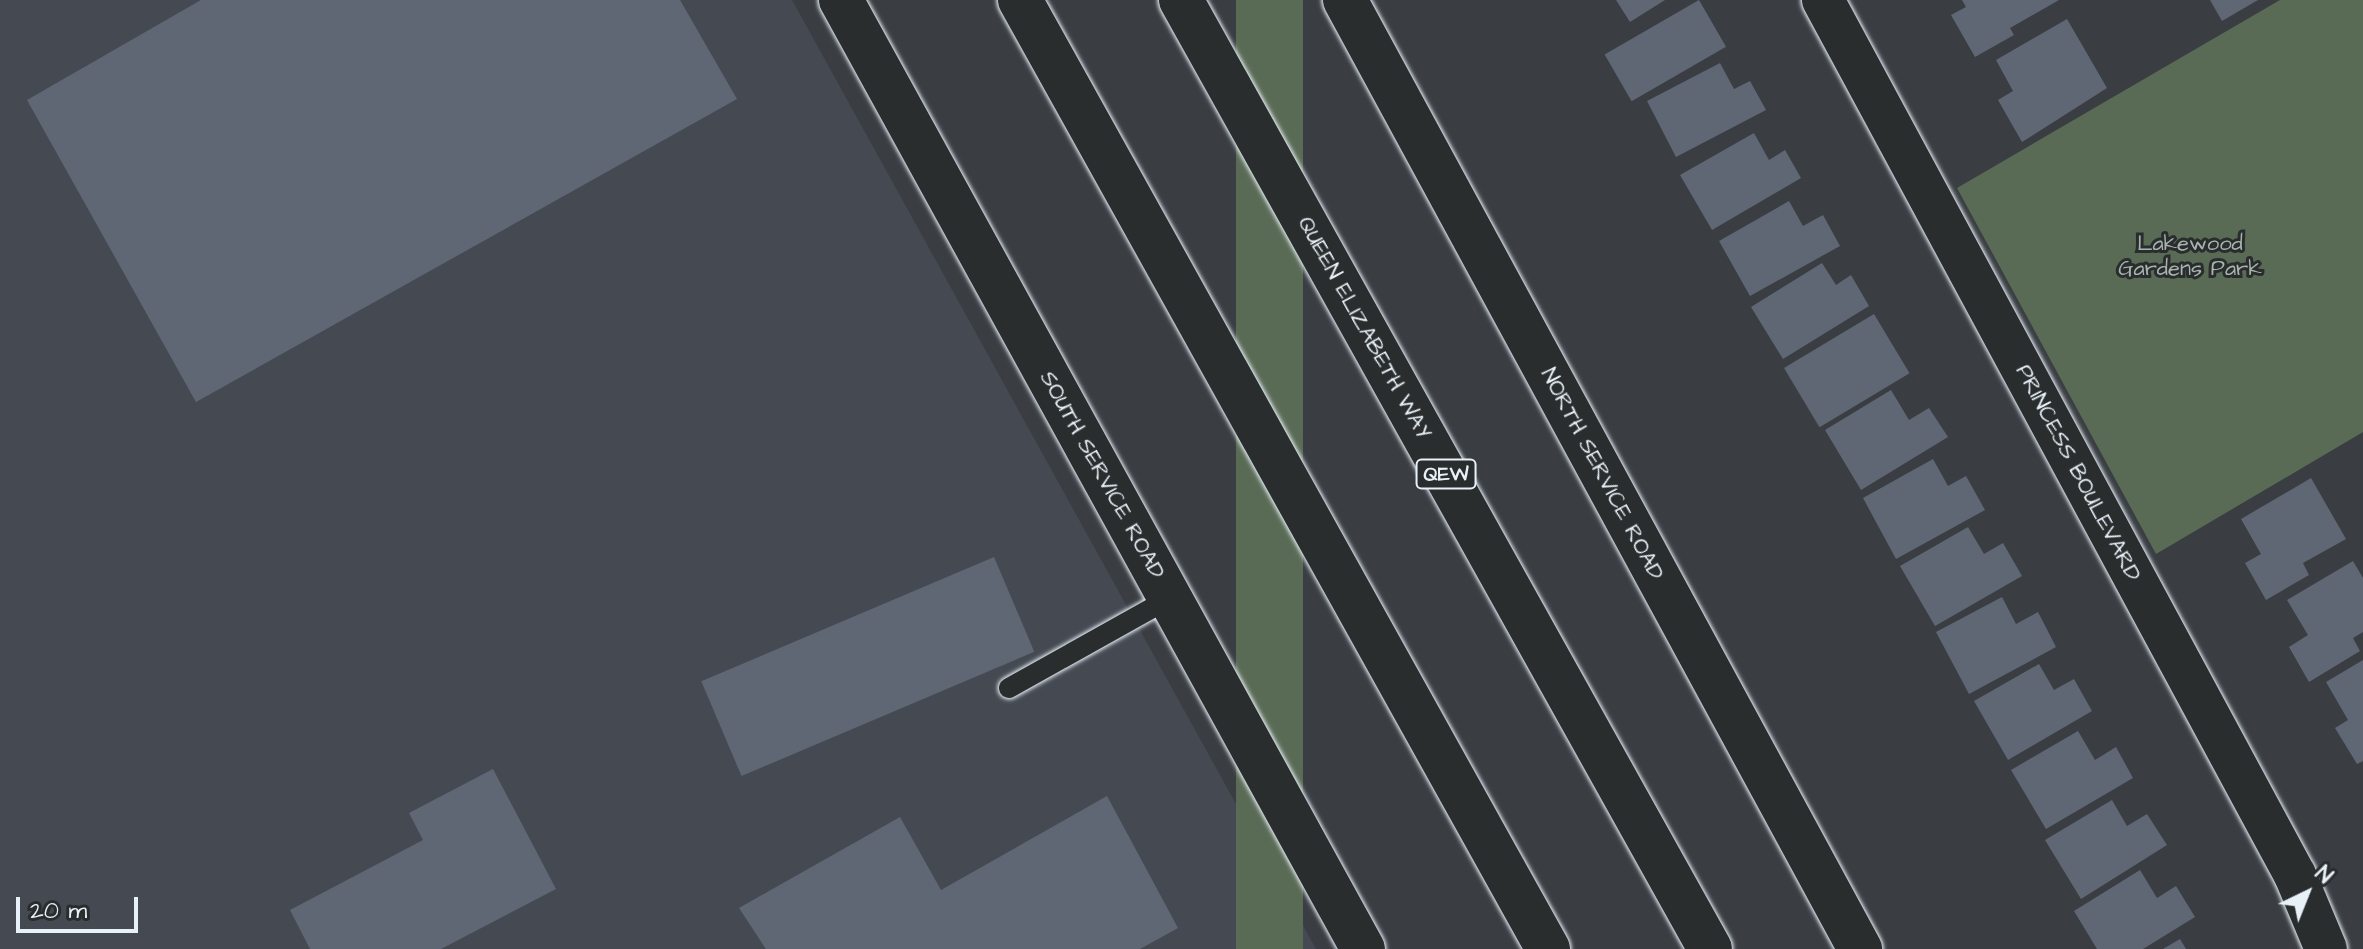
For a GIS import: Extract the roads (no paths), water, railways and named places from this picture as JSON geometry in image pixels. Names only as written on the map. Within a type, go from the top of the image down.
[{"type":"main road","name":"SOUTH SERVICE ROAD","points":[[841,0],[1363,949]]},
{"type":"main road","points":[[1020,0],[1548,949]]},
{"type":"main road","name":"QUEEN ELIZABETH WAY","points":[[1181,0],[1710,949]]},
{"type":"main road","name":"NORTH SERVICE ROAD","points":[[1345,0],[1860,949]]},
{"type":"street","name":"PRINCESS BOULEVARD","points":[[1823,0],[2288,861],[2326,949]]},
{"type":"lane","points":[[1009,688],[1170,598]]},
{"type":"park label","name":"Lakewood Gardens Park","points":[[2190,256]]}]
